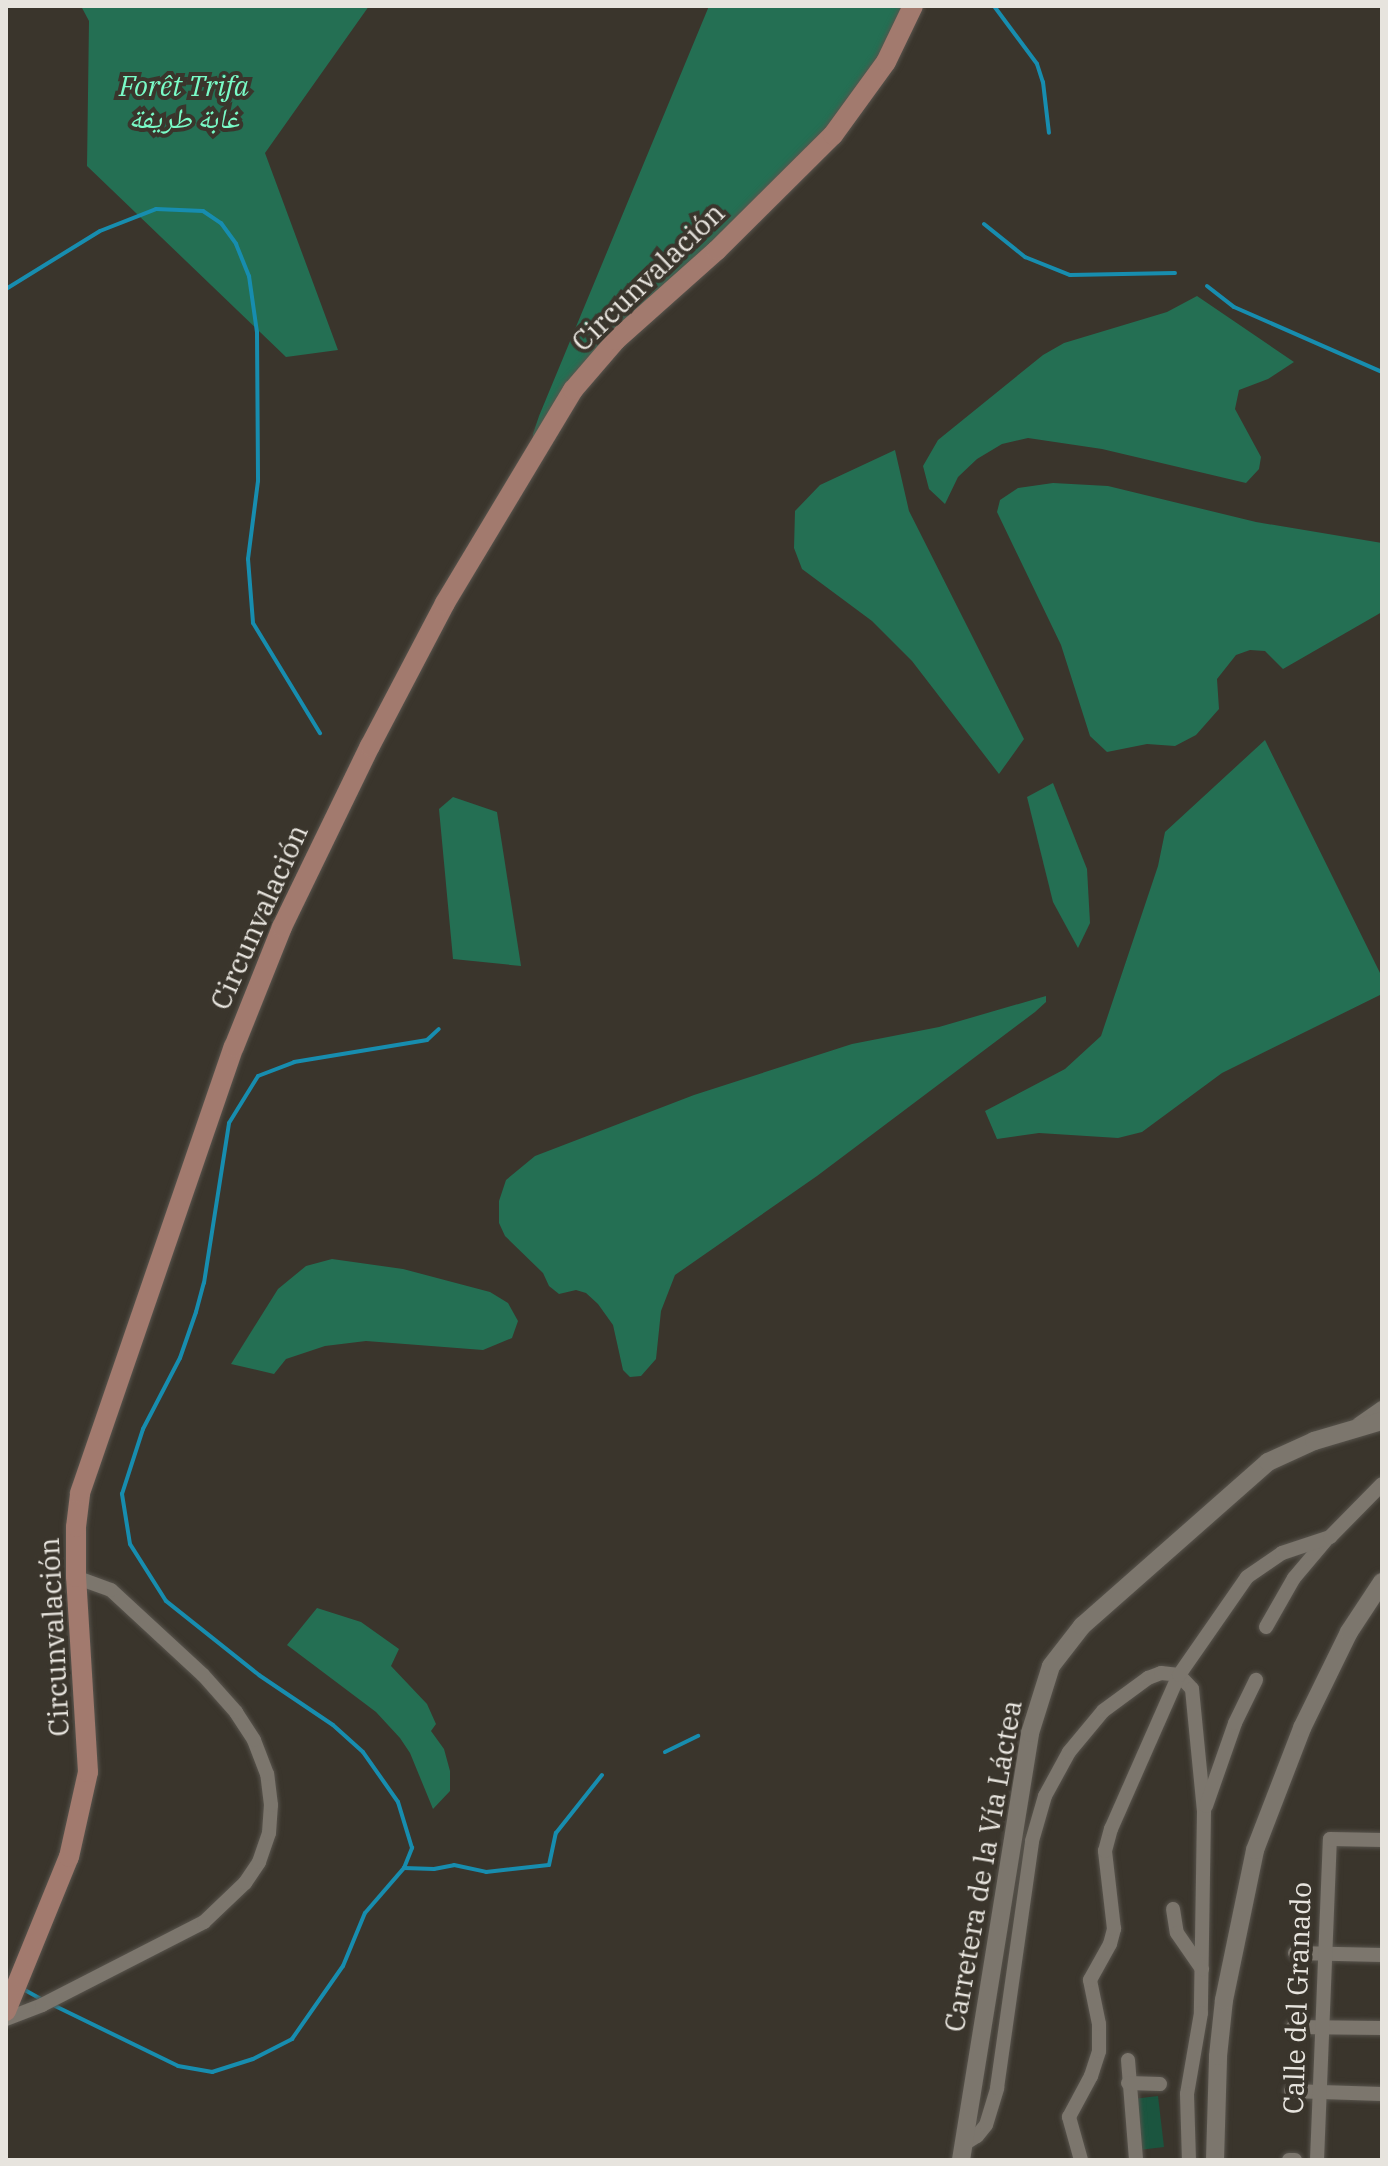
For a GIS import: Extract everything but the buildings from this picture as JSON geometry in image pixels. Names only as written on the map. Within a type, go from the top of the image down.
[{"type":"main road","name":"Circunvalación","points":[[7,2013],[78,1827],[88,1772],[76,1577],[77,1516],[91,1452],[234,1047],[282,927],[407,674],[475,549],[573,390],[616,340],[717,250],[824,145],[886,62],[913,6]]},
{"type":"street","points":[[1354,1427],[1382,1408]]},
{"type":"street","name":"Carretera de la Vía Láctea","points":[[963,2152],[1030,1733],[1051,1666],[1082,1626],[1249,1477],[1294,1449],[1354,1427],[1382,1421]]},
{"type":"street","points":[[1266,1627],[1294,1578],[1382,1484]]},
{"type":"street","points":[[1081,2160],[1069,2117],[1091,2076],[1099,2051],[1099,2024],[1090,1980],[1110,1944],[1114,1929],[1105,1851],[1179,1675],[1247,1577],[1282,1553],[1330,1537]]},
{"type":"street","points":[[7,2013],[42,2005],[187,1933],[226,1904],[259,1862],[269,1833],[271,1805],[267,1774],[254,1740],[218,1690],[111,1590],[76,1577]]},
{"type":"street","points":[[1215,2160],[1217,2071],[1224,2000],[1255,1850],[1302,1728],[1349,1632],[1382,1582]]},
{"type":"street","points":[[963,2152],[986,2125],[997,2088],[1032,1841],[1045,1796],[1069,1752],[1103,1711],[1148,1678],[1161,1673],[1179,1675],[1192,1689],[1204,1812],[1200,2026],[1187,2094],[1189,2160]]},
{"type":"street","points":[[1204,1812],[1235,1723],[1256,1680]]},
{"type":"street","name":"Calle del Granado","points":[[1317,2160],[1330,1839],[1382,1840]]},
{"type":"street","points":[[1173,1909],[1177,1933],[1202,1969]]},
{"type":"street","points":[[1295,1953],[1382,1955]]},
{"type":"street","points":[[1293,2027],[1382,2028]]},
{"type":"street","points":[[1128,2060],[1136,2160]]},
{"type":"street","points":[[1128,2083],[1160,2084]]},
{"type":"street","points":[[1291,2091],[1382,2094]]},
{"type":"green space","name":"Forêt Trifa غابة طريفة","points":[[81,6],[369,6],[265,153],[338,350],[286,357],[87,166],[89,21]]},
{"type":"green space","points":[[709,6],[908,6],[836,126],[583,369],[533,449],[533,434],[539,416]]},
{"type":"green space","points":[[1197,296],[1294,362],[1268,379],[1239,390],[1235,409],[1261,457],[1259,469],[1246,483],[1102,449],[1028,438],[1002,444],[977,459],[958,477],[945,504],[929,489],[923,466],[938,440],[1043,355],[1064,343],[1167,312]]},
{"type":"green space","points":[[895,450],[909,511],[1024,739],[999,774],[912,661],[872,621],[802,569],[794,548],[795,511],[820,485]]},
{"type":"green space","points":[[1053,483],[1108,486],[1256,522],[1382,543],[1382,612],[1283,669],[1265,651],[1250,650],[1236,655],[1217,679],[1219,709],[1196,735],[1175,746],[1147,744],[1107,752],[1090,736],[1061,645],[997,512],[1000,500],[1018,488]]},
{"type":"green space","points":[[1265,740],[1382,977],[1382,994],[1222,1073],[1142,1132],[1118,1138],[1039,1133],[997,1139],[985,1111],[1065,1069],[1101,1036],[1158,866],[1165,832]]},
{"type":"green space","points":[[1053,783],[1087,869],[1090,923],[1078,948],[1053,902],[1027,797]]},
{"type":"green space","points":[[453,797],[497,812],[521,966],[453,959],[439,809]]},
{"type":"green space","points":[[1046,996],[1046,1002],[1035,1012],[817,1176],[675,1275],[661,1311],[656,1359],[641,1376],[630,1377],[623,1370],[613,1325],[598,1304],[586,1293],[576,1290],[559,1294],[549,1286],[543,1273],[505,1236],[499,1223],[499,1201],[506,1180],[535,1156],[694,1095],[852,1044],[939,1027]]},
{"type":"green space","points":[[332,1259],[403,1269],[490,1292],[508,1303],[518,1321],[512,1338],[483,1350],[366,1341],[325,1346],[286,1359],[274,1374],[231,1364],[278,1289],[306,1266]]},
{"type":"green space","points":[[317,1608],[361,1622],[399,1649],[391,1666],[427,1704],[436,1724],[431,1731],[444,1749],[450,1771],[450,1791],[433,1809],[410,1753],[400,1738],[376,1712],[287,1645]]},
{"type":"green space","points":[[1158,2096],[1164,2147],[1139,2150],[1133,2099]]},
{"type":"waterway","points":[[994,6],[1037,64],[1043,82],[1049,133]]},
{"type":"waterway","points":[[6,289],[100,231],[156,209],[203,211],[221,223],[236,244],[249,276],[257,332],[258,481],[248,559],[253,623],[320,733]]},
{"type":"waterway","points":[[984,224],[1025,257],[1070,275],[1175,273]]},
{"type":"waterway","points":[[1207,286],[1234,307],[1382,372]]},
{"type":"waterway","points":[[51,2004],[178,2066],[212,2072],[253,2059],[292,2039],[343,1966],[365,1913],[404,1868],[412,1848],[398,1802],[363,1752],[333,1725],[259,1675],[166,1601],[130,1544],[122,1494],[143,1429],[180,1358],[196,1312],[204,1283],[229,1123],[258,1076],[294,1062],[427,1040],[439,1029]]},
{"type":"waterway","points":[[665,1752],[698,1736]]},
{"type":"waterway","points":[[404,1868],[434,1869],[454,1865],[486,1872],[549,1865],[556,1833],[602,1775]]},
{"type":"waterway","points":[[23,1989],[43,2000]]}]
